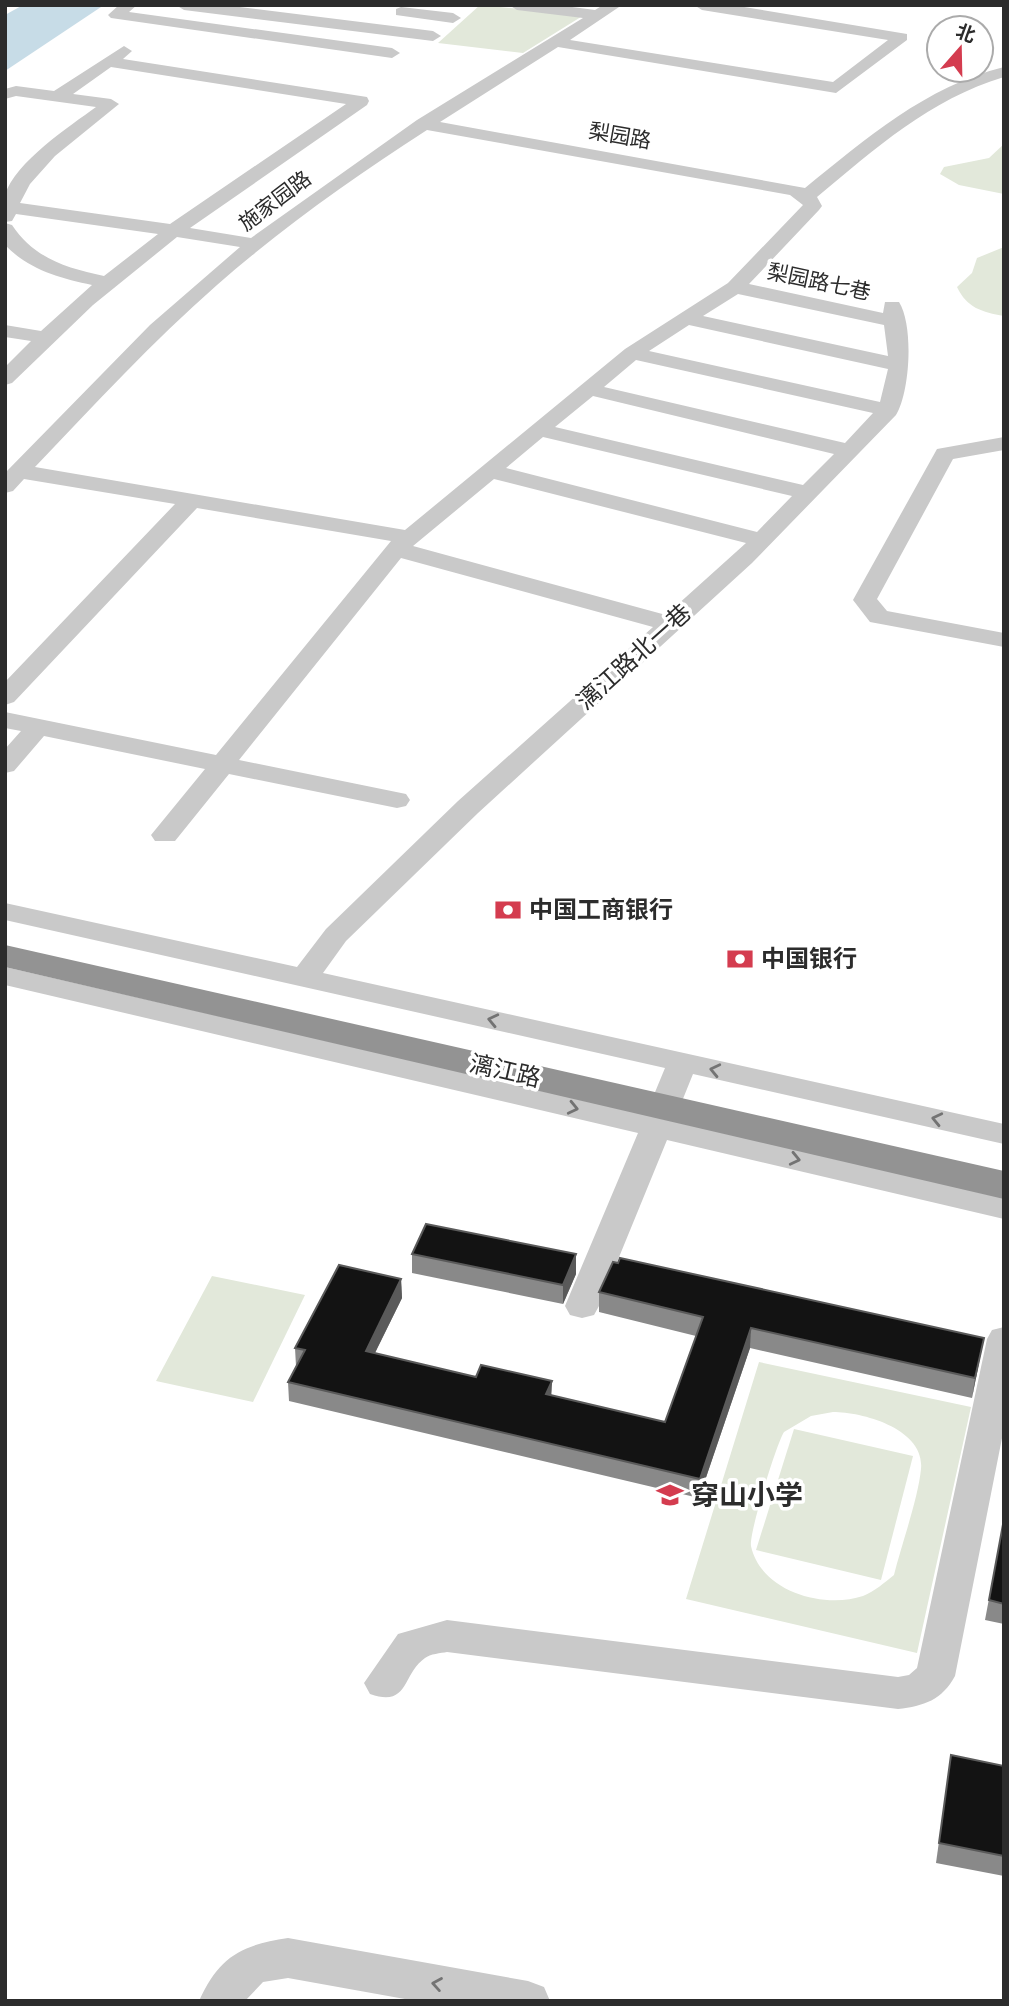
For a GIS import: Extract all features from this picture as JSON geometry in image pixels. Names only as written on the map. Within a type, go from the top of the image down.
[{"type":"highway","name":"漓江路","points":[[5,931],[669,1095],[1004,1185]]},
{"type":"highway","name":"漓江路","points":[[5,956],[669,1095],[1004,1158]]},
{"type":"street","points":[[129,5],[116,15],[391,53]]},
{"type":"street","points":[[184,5],[433,36]]},
{"type":"street","points":[[517,5],[606,10]]},
{"type":"street","points":[[556,41],[836,88],[901,37],[702,5]]},
{"type":"street","points":[[300,60],[345,25],[373,8],[453,18]]},
{"type":"street","name":"施家园路","points":[[10,480],[141,345],[256,244],[423,124],[606,10]]},
{"type":"street","points":[[57,97],[128,48]]},
{"type":"street","points":[[5,379],[43,337],[107,283],[361,101],[108,62]]},
{"type":"street","points":[[165,835],[403,544],[632,353],[735,287],[813,206],[807,196],[915,110],[982,77],[1004,72]]},
{"type":"street","points":[[5,94],[16,91],[111,104],[38,164],[6,210],[176,231],[256,244]]},
{"type":"street","name":"梨园路","points":[[423,124],[795,190],[807,196]]},
{"type":"street","points":[[5,229],[10,240],[46,265],[107,283]]},
{"type":"street","name":"梨园路七巷","points":[[735,287],[893,314]]},
{"type":"street","name":"漓江路北一巷","points":[[304,978],[335,935],[449,825],[762,540],[888,410],[896,393],[900,365],[893,314]]},
{"type":"street","points":[[683,318],[900,365]]},
{"type":"street","points":[[5,331],[43,337]]},
{"type":"street","points":[[632,353],[888,410]]},
{"type":"street","points":[[588,389],[849,451]]},
{"type":"street","points":[[539,430],[808,494]]},
{"type":"street","points":[[1004,443],[945,454],[865,600],[879,617],[1004,640]]},
{"type":"street","points":[[490,471],[762,540]]},
{"type":"street","points":[[10,480],[192,500],[403,544],[671,624]]},
{"type":"street","points":[[5,697],[192,500]]},
{"type":"street","points":[[5,720],[397,800]]},
{"type":"street","points":[[5,765],[38,726]]},
{"type":"street","points":[[5,911],[304,978],[669,1095],[1004,1208]]},
{"type":"street","points":[[5,976],[669,1095],[1004,1134]]},
{"type":"street","points":[[582,1306],[669,1095]]},
{"type":"street","points":[[384,1683],[412,1645],[447,1636],[898,1693],[925,1687],[935,1676],[1004,1339]]},
{"type":"street","points":[[221,2001],[229,1984],[256,1961],[288,1958],[528,2001]]},
{"type":"shaded area","points":[[480,5],[584,15],[523,53],[438,43]]},
{"type":"shaded area","points":[[1004,144],[1004,194],[959,185],[940,174],[944,167],[989,158]]},
{"type":"shaded area","points":[[1004,247],[1004,316],[976,308],[965,300],[957,287],[972,273],[977,258]]},
{"type":"shaded area","points":[[212,1276],[305,1295],[253,1402],[156,1381]]},
{"type":"shaded area","points":[[759,1362],[971,1407],[917,1653],[686,1599]],"holes":[[[833,1412],[875,1419],[903,1433],[920,1455],[919,1481],[894,1575],[863,1596],[830,1600],[813,1598],[796,1593],[767,1575],[757,1562],[751,1546],[754,1525],[775,1453],[784,1432],[811,1416]]]},
{"type":"shaded area","points":[[794,1429],[913,1456],[881,1580],[756,1550]]},
{"type":"water","points":[[23,5],[104,5],[5,71],[5,15]]},
{"type":"building","points":[[426,1224],[576,1254],[563,1285],[412,1254]]},
{"type":"building","points":[[620,1258],[984,1338],[975,1378],[751,1328],[700,1479],[288,1382],[305,1350],[295,1348],[339,1265],[401,1279],[366,1351],[476,1377],[481,1365],[552,1381],[546,1394],[665,1422],[703,1317],[599,1292],[613,1262],[618,1263]]},
{"type":"building","points":[[1004,1519],[1004,1604],[989,1600]]},
{"type":"building","points":[[951,1755],[1004,1766],[1004,1856],[939,1843]]},
{"type":"place","name":"中国工商银行","points":[[508,910]]},
{"type":"place","name":"中国银行","points":[[740,959]]},
{"type":"place","name":"穿山小学","points":[[670,1495]]}]
